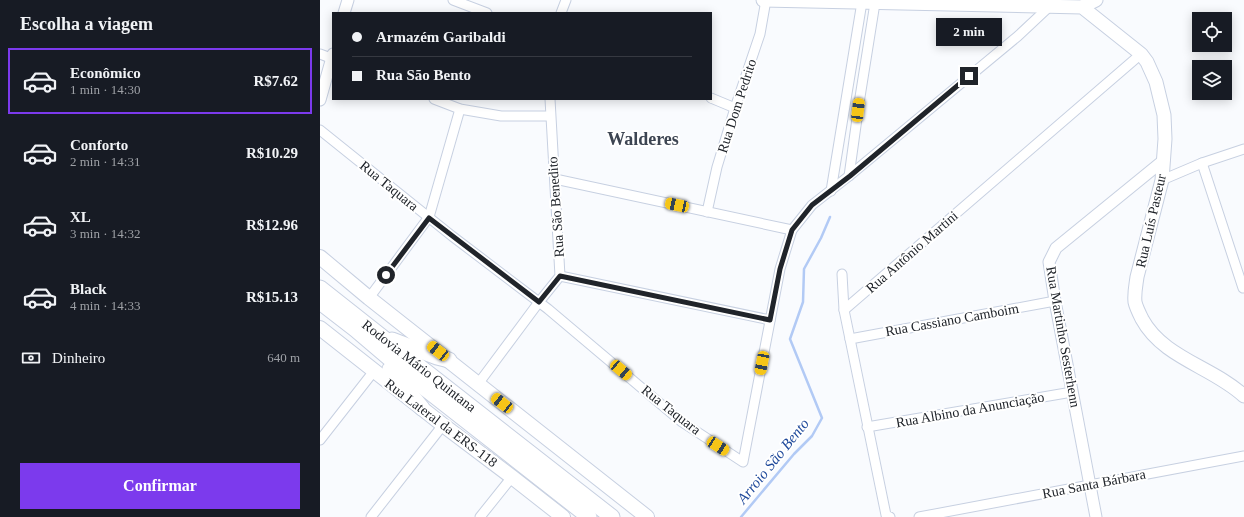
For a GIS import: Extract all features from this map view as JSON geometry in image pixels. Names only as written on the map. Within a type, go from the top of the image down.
[{"type":"highway","name":"Rodovia Mário Quintana","points":[[320,288],[612,517]]},
{"type":"highway","name":"Rodovia Mário Quintana","points":[[320,302],[355,329],[422,386],[589,517]]},
{"type":"highway","points":[[355,329],[402,382],[422,408]]},
{"type":"highway","points":[[378,334],[437,357],[449,360]]},
{"type":"main road","points":[[765,0],[1082,7],[1096,0]]},
{"type":"main road","name":"Rua Luís Pasteur","points":[[1082,7],[1141,54],[1147,62],[1156,82],[1164,115],[1165,139],[1162,180],[1134,292],[1137,308],[1144,323],[1160,341],[1182,357],[1236,388],[1244,396]]},
{"type":"main road","points":[[320,257],[369,298],[647,517]]},
{"type":"main road","name":"Rua Lateral da ERS-118","points":[[320,328],[563,517]]},
{"type":"street","points":[[344,12],[348,0]]},
{"type":"street","points":[[453,0],[484,12]]},
{"type":"street","points":[[561,12],[566,0]]},
{"type":"street","name":"Rua Dom Pedrito","points":[[707,212],[717,167],[760,34],[765,0]]},
{"type":"street","points":[[830,191],[846,95],[868,3]]},
{"type":"street","points":[[850,176],[860,97],[868,3]]},
{"type":"street","points":[[560,276],[770,320],[780,269],[792,230],[812,205],[850,176],[1018,36],[1050,6]]},
{"type":"street","points":[[320,54],[332,57]]},
{"type":"street","name":"Rua Antônio Martini","points":[[844,310],[1141,54]]},
{"type":"street","points":[[320,100],[332,60]]},
{"type":"street","points":[[846,95],[860,97]]},
{"type":"street","points":[[712,98],[735,108]]},
{"type":"street","points":[[437,100],[460,109],[501,116],[550,116]]},
{"type":"street","name":"Rua São Benedito","points":[[478,384],[560,276],[550,100]]},
{"type":"street","points":[[369,298],[429,218],[460,109]]},
{"type":"street","name":"Rua Taquara","points":[[320,130],[429,218],[539,302],[682,422],[743,462],[770,320]]},
{"type":"street","points":[[1162,180],[1244,149]]},
{"type":"street","name":"Rua Martinho Sesterhenn","points":[[1096,517],[1049,262],[1056,248],[1164,160]]},
{"type":"street","points":[[1202,164],[1243,288]]},
{"type":"street","points":[[555,179],[792,230]]},
{"type":"street","points":[[842,274],[844,310],[867,428],[886,516],[890,517]]},
{"type":"street","name":"Rua Cassiano Camboim","points":[[850,339],[1055,301]]},
{"type":"street","points":[[320,440],[374,371]]},
{"type":"street","name":"Rua Albino da Anunciação","points":[[867,428],[1072,392]]},
{"type":"street","points":[[371,517],[443,425]]},
{"type":"street","name":"Rua Santa Bárbara","points":[[919,517],[943,515],[1090,484],[1244,456]]},
{"type":"street","points":[[480,517],[512,477]]},
{"type":"waterway","name":"Arroio São Bento","points":[[741,517],[794,454],[812,436],[822,418],[790,339],[803,302],[804,269],[821,238],[830,217]]},
{"type":"district","name":"Walderes","points":[[643,139]]},
{"type":"route","points":[[386,275],[429,218],[539,302],[560,276],[770,320],[780,269],[792,230],[812,205],[850,176],[969,76]]}]
